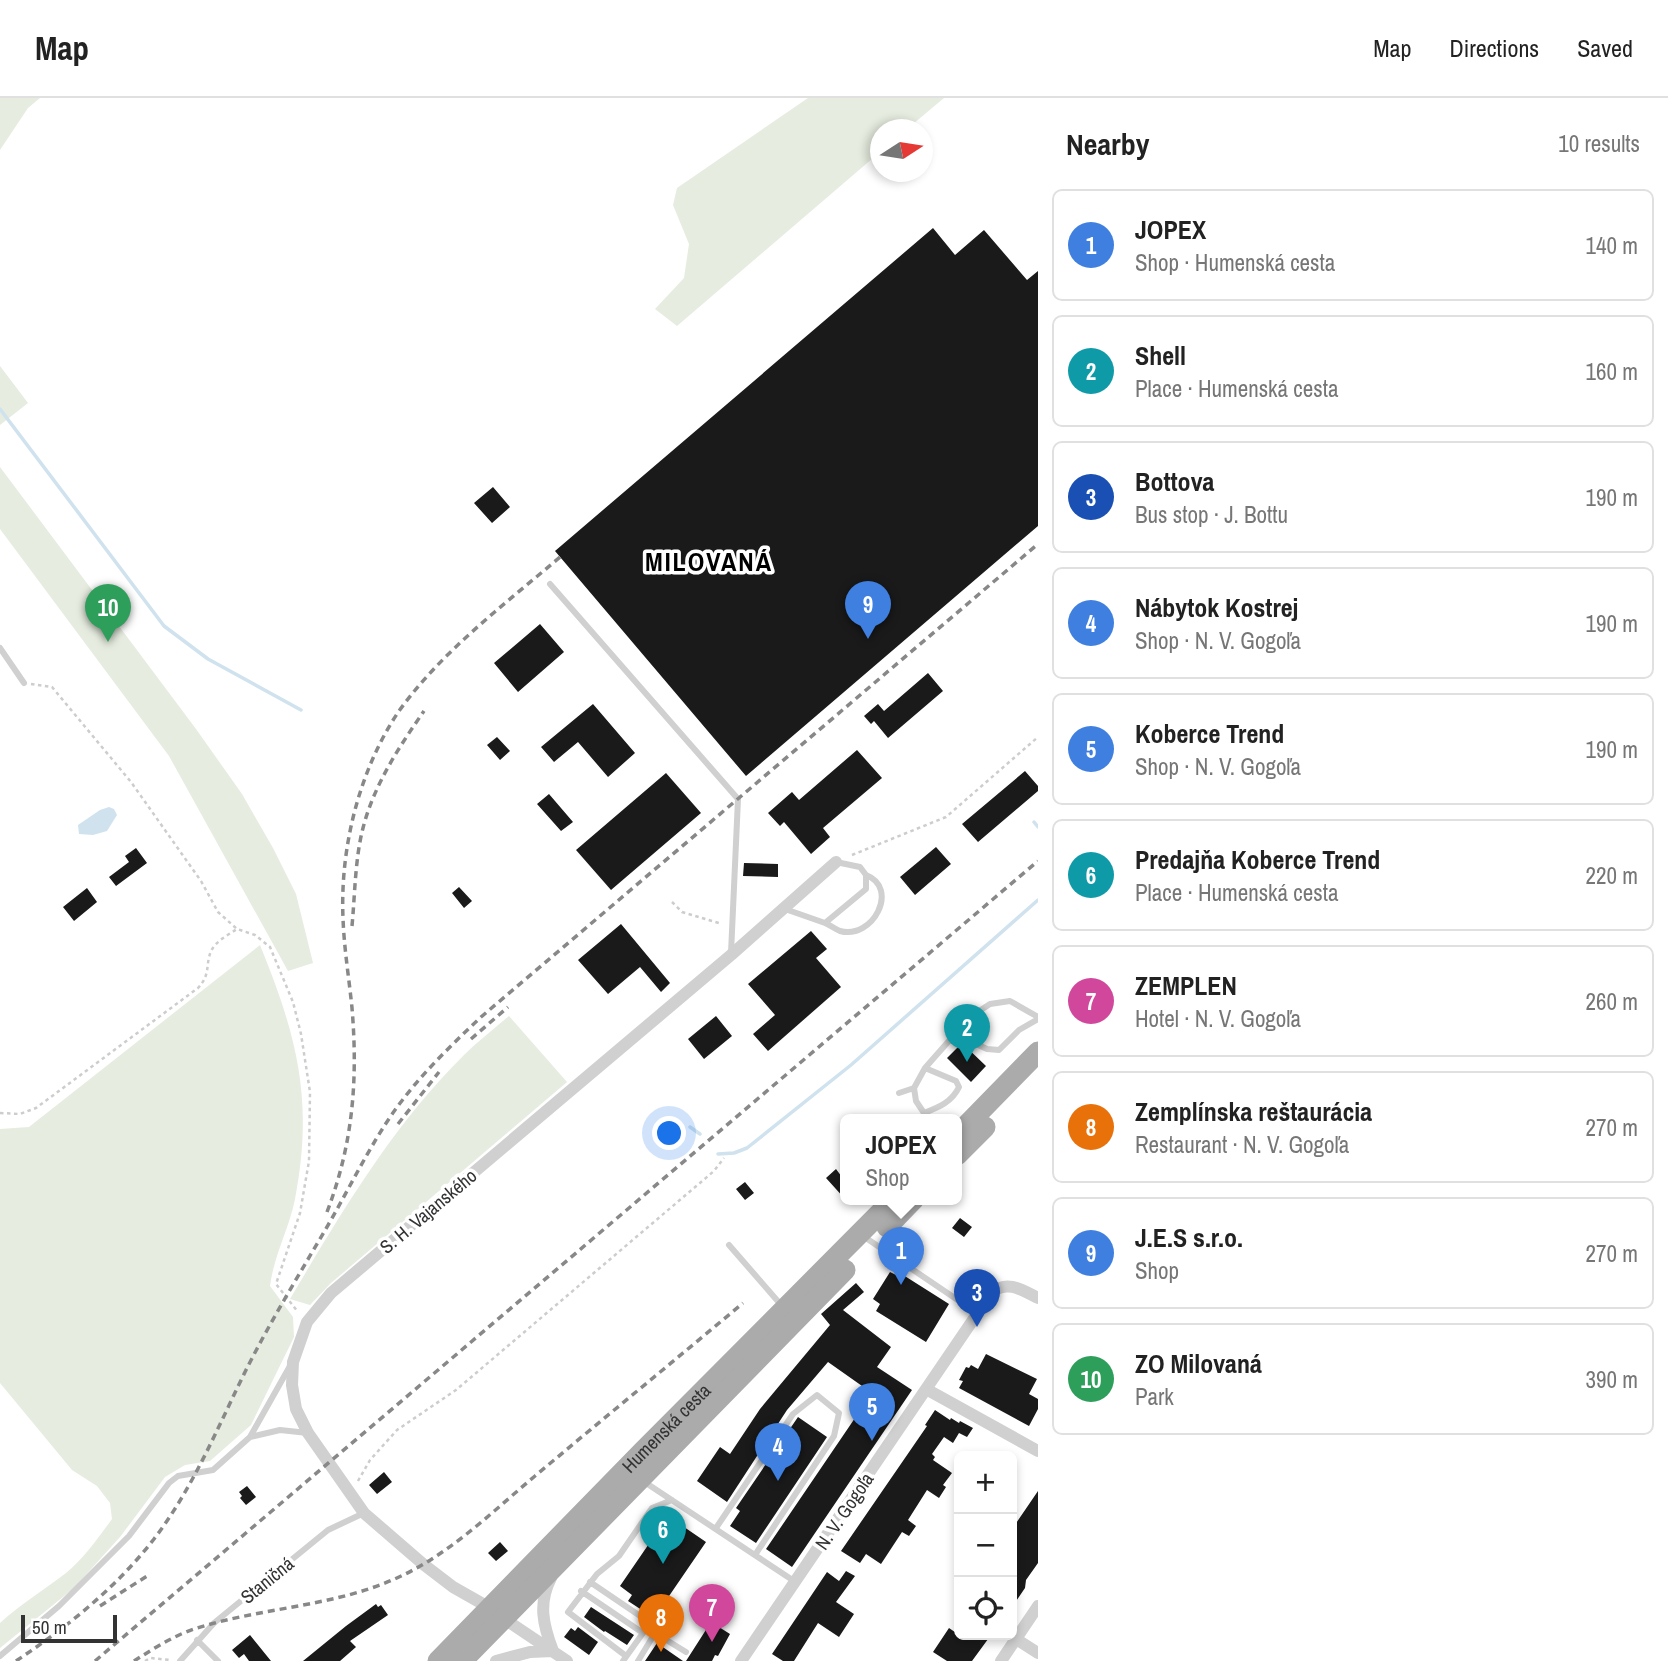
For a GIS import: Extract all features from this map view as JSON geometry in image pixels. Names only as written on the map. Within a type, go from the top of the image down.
[{"type":"main road","points":[[962,1130],[1038,1052]]},
{"type":"main road","points":[[962,1150],[1038,1073]]},
{"type":"main road","name":"Humenská cesta","points":[[866,1238],[890,1205]]},
{"type":"main road","name":"Humenská cesta","points":[[462,1661],[497,1613],[866,1238],[907,1205]]},
{"type":"main road","name":"Humenská cesta","points":[[439,1661],[570,1551],[641,1479],[790,1315]]},
{"type":"street","name":"S. H. Vajanského","points":[[567,1661],[497,1613],[453,1587],[364,1513],[308,1433],[296,1409],[292,1385],[293,1362],[307,1322],[342,1284],[731,955],[836,862]]},
{"type":"street","name":"N. V. Gogoľa","points":[[741,1661],[992,1292],[1006,1285],[1038,1298]]},
{"type":"street","points":[[926,1389],[1038,1451]]},
{"type":"street","points":[[496,1661],[530,1652],[552,1651],[542,1611],[545,1590],[570,1551]]},
{"type":"street","points":[[1017,1638],[1038,1606]]},
{"type":"street","points":[[1001,1661],[1015,1640]]},
{"type":"street","points":[[1017,1640],[1038,1653]]},
{"type":"lane","points":[[550,584],[738,799],[731,955]]},
{"type":"lane","points":[[0,648],[24,683]]},
{"type":"lane","points":[[784,908],[842,931],[858,931],[868,926],[878,914],[880,888],[875,879],[866,875],[860,867],[836,862]]},
{"type":"lane","points":[[825,923],[866,889],[866,875]]},
{"type":"lane","points":[[925,1114],[916,1101],[914,1088],[925,1068],[955,1034],[970,1017],[990,1004],[1010,1001],[1038,1018],[1019,1030],[999,1050],[987,1049],[955,1034]]},
{"type":"lane","points":[[925,1068],[956,1081],[959,1087],[954,1097],[929,1114]]},
{"type":"lane","points":[[899,1093],[914,1088]]},
{"type":"lane","points":[[866,1238],[977,1313]]},
{"type":"lane","points":[[729,1245],[790,1315]]},
{"type":"lane","points":[[0,1656],[59,1606],[122,1543],[169,1483],[178,1476],[213,1470],[250,1437],[293,1362]]},
{"type":"lane","points":[[716,1528],[793,1414],[817,1395],[839,1413],[834,1436],[755,1555]]},
{"type":"lane","points":[[250,1437],[280,1430],[308,1433]]},
{"type":"lane","points":[[641,1479],[795,1581]]},
{"type":"lane","points":[[590,1582],[649,1622],[624,1658],[568,1612],[581,1591],[590,1582],[619,1556],[652,1508],[672,1500]]},
{"type":"lane","name":"Staničná","points":[[180,1661],[214,1623],[328,1530],[364,1513]]},
{"type":"lane","points":[[581,1591],[643,1633]]},
{"type":"lane","points":[[638,1661],[655,1633],[686,1652]]},
{"type":"lane","points":[[197,1640],[218,1661]]},
{"type":"path","points":[[24,683],[52,687],[131,782],[201,881],[218,912],[237,929],[256,934],[270,947],[293,1002],[302,1034],[310,1092],[309,1161],[300,1213],[276,1284],[307,1322]]},
{"type":"path","points":[[836,862],[946,817],[1038,737]]},
{"type":"path","points":[[672,902],[682,912],[732,928]]},
{"type":"path","points":[[0,1113],[20,1114],[36,1108],[198,988],[206,979],[211,952],[219,941],[237,929]]},
{"type":"path","points":[[350,1492],[370,1460],[397,1430],[456,1390],[715,1171],[724,1158]]},
{"type":"path","points":[[145,1661],[150,1658],[180,1661]]},
{"type":"shaded area","points":[[0,98],[40,98],[28,108],[0,150]]},
{"type":"shaded area","points":[[808,98],[944,98],[919,119],[870,119],[870,161],[677,326],[655,309],[684,278],[689,244],[673,205],[677,188]]},
{"type":"shaded area","points":[[0,366],[28,403],[0,425]]},
{"type":"shaded area","points":[[0,467],[242,794],[296,894],[313,963],[288,971],[169,756],[0,529]]},
{"type":"shaded area","points":[[260,945],[284,1009],[302,1099],[303,1130],[295,1199],[270,1286],[293,1317],[294,1337],[251,1425],[210,1461],[185,1465],[165,1477],[120,1537],[74,1588],[0,1648],[0,1623],[73,1567],[112,1519],[110,1503],[97,1486],[72,1470],[0,1383],[0,1129],[29,1127]]},
{"type":"shaded area","points":[[509,1016],[567,1082],[331,1283],[310,1305],[290,1299],[349,1202],[391,1140],[438,1082],[480,1040]]},
{"type":"water","points":[[109,807],[114,809],[117,815],[107,831],[93,835],[79,834],[78,825]]},
{"type":"building","points":[[933,228],[955,255],[984,230],[1027,280],[1038,271],[1038,526],[746,776],[555,551]]},
{"type":"building","points":[[493,487],[510,507],[492,523],[474,503]]},
{"type":"building","points":[[540,624],[564,652],[518,692],[494,663]]},
{"type":"building","points":[[928,673],[943,691],[888,738],[874,721],[871,724],[864,716],[878,704],[884,711]]},
{"type":"building","points":[[593,704],[635,753],[608,777],[578,742],[554,762],[541,747]]},
{"type":"building","points":[[497,737],[510,751],[500,760],[487,745]]},
{"type":"building","points":[[857,750],[882,778],[823,828],[830,837],[811,854],[784,822],[780,826],[768,813],[792,792],[799,800]]},
{"type":"building","points":[[1025,771],[1038,786],[1038,791],[978,842],[962,824]]},
{"type":"building","points":[[666,773],[701,813],[611,890],[576,850]]},
{"type":"building","points":[[549,794],[573,822],[561,831],[537,804]]},
{"type":"building","points":[[936,847],[951,864],[915,895],[900,877]]},
{"type":"building","points":[[136,848],[147,863],[116,886],[109,877],[129,862],[125,856]]},
{"type":"building","points":[[744,863],[778,864],[778,877],[743,876]]},
{"type":"building","points":[[459,887],[472,901],[464,908],[452,893]]},
{"type":"building","points":[[87,888],[97,902],[74,921],[63,907]]},
{"type":"building","points":[[621,924],[670,983],[661,992],[640,967],[608,994],[578,960]]},
{"type":"building","points":[[811,931],[827,949],[816,958],[841,987],[768,1051],[753,1034],[775,1015],[748,984]]},
{"type":"building","points":[[716,1016],[732,1036],[704,1059],[688,1039]]},
{"type":"building","points":[[962,1043],[986,1066],[971,1082],[947,1058]]},
{"type":"building","points":[[836,1169],[840,1174],[840,1193],[826,1178]]},
{"type":"building","points":[[745,1182],[754,1193],[745,1200],[736,1189]]},
{"type":"building","points":[[960,1218],[972,1227],[964,1237],[952,1228]]},
{"type":"building","points":[[890,1272],[898,1276],[900,1273],[949,1304],[926,1342],[876,1311],[880,1304],[873,1299]]},
{"type":"building","points":[[856,1283],[864,1292],[843,1310],[891,1347],[877,1367],[912,1390],[792,1567],[766,1549],[872,1393],[828,1362],[787,1410],[727,1502],[697,1481],[720,1447],[730,1454],[760,1409],[830,1325],[821,1314]]},
{"type":"building","points":[[986,1354],[1037,1379],[1029,1394],[1038,1399],[1038,1409],[1029,1426],[959,1388],[963,1381],[959,1380],[966,1367],[971,1365],[978,1369]]},
{"type":"building","points":[[935,1410],[950,1420],[960,1421],[973,1428],[967,1437],[959,1433],[953,1443],[944,1437],[932,1454],[935,1457],[933,1460],[952,1473],[943,1485],[946,1487],[939,1498],[927,1490],[908,1520],[916,1526],[909,1536],[902,1532],[881,1564],[866,1554],[860,1563],[841,1551],[927,1426],[925,1425]]},
{"type":"building","points":[[798,1417],[827,1437],[756,1543],[730,1526],[740,1511],[736,1508]]},
{"type":"building","points":[[384,1472],[392,1482],[377,1494],[369,1485]]},
{"type":"building","points":[[247,1486],[256,1497],[246,1505],[239,1492]]},
{"type":"building","points":[[1038,1491],[1038,1563],[1017,1600],[1017,1577],[1017,1522]]},
{"type":"building","points":[[668,1516],[706,1542],[654,1618],[628,1601],[632,1595],[620,1586]]},
{"type":"building","points":[[500,1542],[508,1551],[496,1561],[488,1553]]},
{"type":"building","points":[[846,1571],[855,1576],[836,1602],[854,1614],[839,1637],[818,1623],[794,1661],[783,1661],[772,1654],[827,1572],[839,1581]]},
{"type":"building","points":[[376,1604],[378,1607],[381,1605],[388,1615],[350,1641],[356,1647],[340,1661],[303,1661],[346,1626]]},
{"type":"building","points":[[591,1607],[634,1635],[627,1645],[584,1617]]},
{"type":"building","points":[[711,1622],[730,1634],[718,1656],[715,1655],[712,1661],[686,1661]]},
{"type":"building","points":[[578,1627],[598,1642],[589,1655],[564,1637],[571,1628],[575,1631]]},
{"type":"building","points":[[949,1628],[954,1631],[954,1640],[987,1640],[972,1661],[947,1661],[933,1652]]},
{"type":"building","points":[[250,1635],[271,1661],[249,1661],[244,1654],[239,1658],[232,1650]]},
{"type":"building","points":[[657,1643],[683,1661],[645,1661]]},
{"type":"waterway","points":[[0,409],[164,626],[208,659],[301,710]]},
{"type":"waterway","points":[[1034,822],[1038,827]]},
{"type":"waterway","points":[[718,1154],[734,1153],[747,1148],[851,1065],[1038,900]]},
{"type":"waterway","points":[[690,1127],[700,1134]]},
{"type":"railway","points":[[16,1661],[72,1620],[107,1590],[139,1557],[168,1520],[204,1458],[265,1333],[369,1151],[393,1113],[428,1070],[481,1017],[1038,544]]},
{"type":"railway","points":[[327,1212],[343,1162],[352,1112],[354,1035],[343,891],[349,837],[363,784],[373,758],[399,711],[434,668],[560,557]]},
{"type":"railway","points":[[352,926],[358,852],[368,812],[388,767],[424,711]]},
{"type":"railway","points":[[95,1661],[1038,861]]},
{"type":"railway","points":[[471,1039],[508,1007]]},
{"type":"railway","points":[[398,1124],[439,1072]]},
{"type":"railway","points":[[134,1661],[194,1629],[350,1595],[375,1587],[418,1567],[470,1531],[743,1303]]},
{"type":"railway","points":[[100,1606],[147,1576]]},
{"type":"place","name":"J.E.S s.r.o.","points":[[868,639]]},
{"type":"place","name":"ZO Milovaná","points":[[108,642]]},
{"type":"place","name":"Shell","points":[[967,1062]]},
{"type":"place","name":"JOPEX","points":[[901,1285]]},
{"type":"place","name":"Bottova","points":[[977,1327]]},
{"type":"place","name":"Koberce Trend","points":[[872,1441]]},
{"type":"place","name":"Nábytok Kostrej","points":[[778,1481]]},
{"type":"place","name":"Predajňa Koberce Trend","points":[[663,1564]]},
{"type":"place","name":"ZEMPLEN","points":[[712,1642]]},
{"type":"place","name":"Zemplínska reštaurácia","points":[[661,1652]]},
{"type":"district","name":"MILOVANÁ","points":[[709,562]]}]
